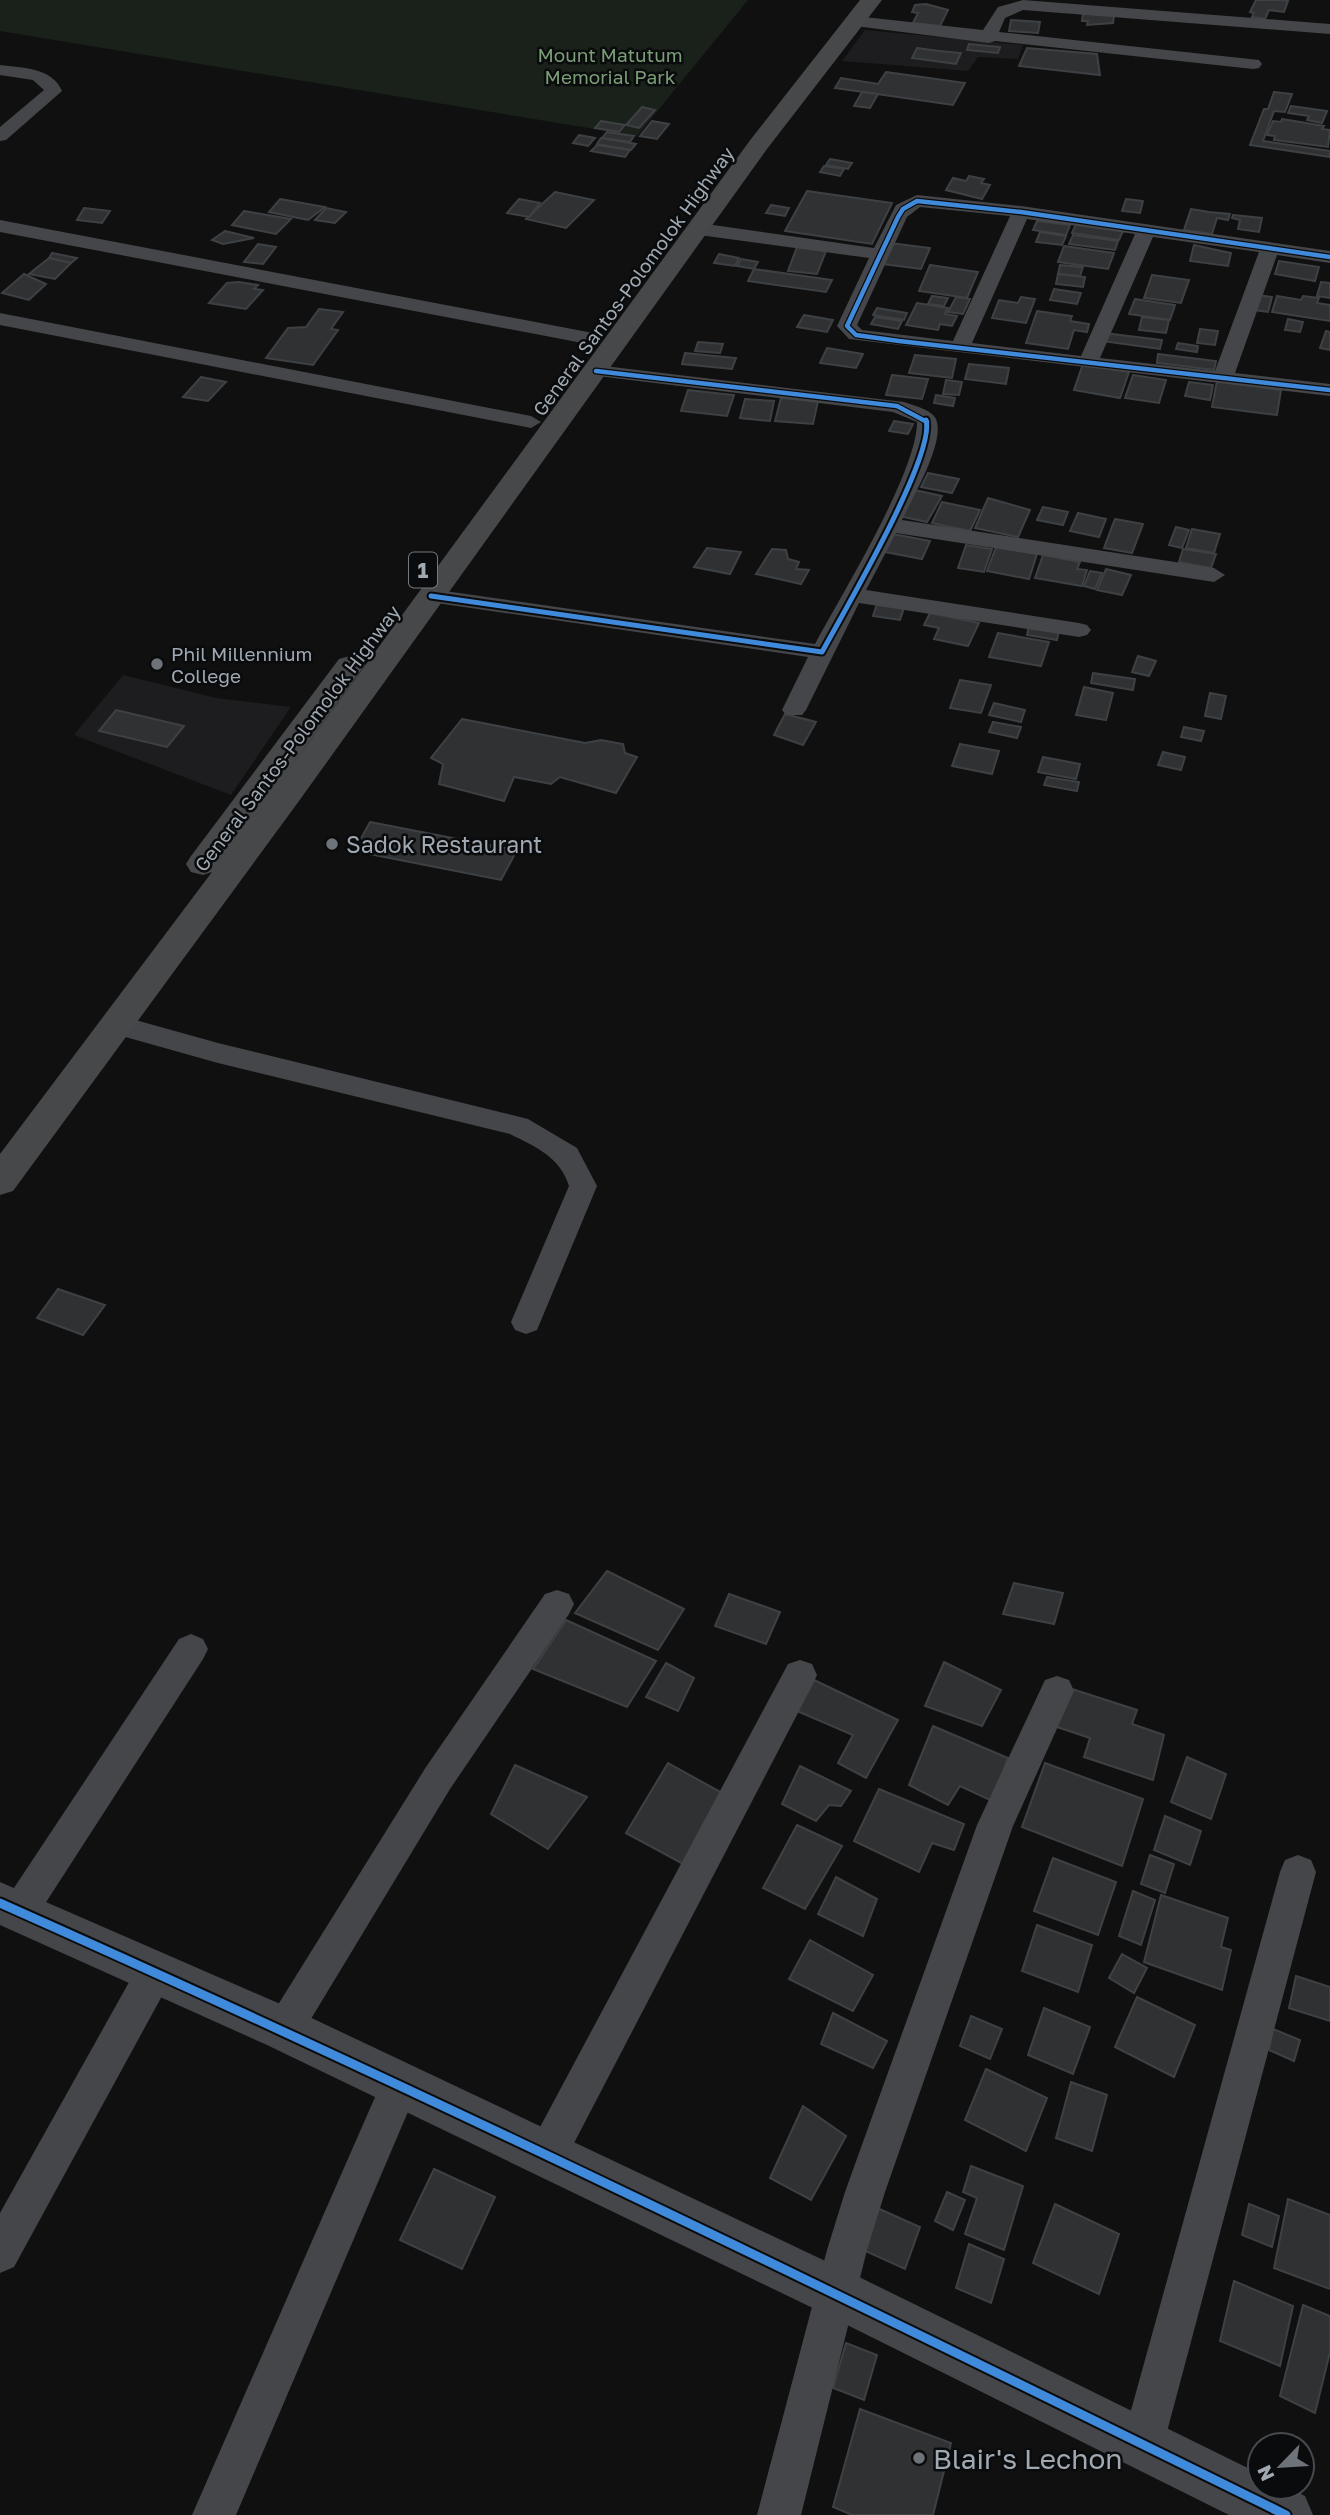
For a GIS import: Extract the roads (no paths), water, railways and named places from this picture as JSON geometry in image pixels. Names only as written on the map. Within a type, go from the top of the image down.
[{"type":"highway","name":"1","points":[[0,1181],[114,1024],[288,794],[597,371],[854,7]]},
{"type":"highway","name":"General Santos-Polomolok Highway","points":[[53,1063],[593,339],[648,257],[854,7]]},
{"type":"street","points":[[989,38],[992,22],[998,14],[1023,5],[1330,29]]},
{"type":"street","points":[[854,7],[989,38],[1253,64]]},
{"type":"street","points":[[0,70],[35,76],[47,81],[53,91],[0,136]]},
{"type":"street","points":[[1330,257],[928,201],[909,204],[903,209],[878,254],[847,322],[849,331],[865,337],[1330,390]]},
{"type":"street","points":[[960,348],[1021,212]]},
{"type":"street","points":[[0,226],[593,339]]},
{"type":"street","points":[[699,229],[878,254]]},
{"type":"street","points":[[1088,362],[1146,231]]},
{"type":"street","points":[[1223,377],[1270,249]]},
{"type":"street","points":[[0,320],[531,422]]},
{"type":"street","points":[[597,371],[897,406],[921,413],[928,423],[925,448],[889,525],[794,710]]},
{"type":"street","points":[[889,525],[1214,575]]},
{"type":"street","points":[[851,595],[1079,630]]},
{"type":"street","points":[[431,596],[822,652]]},
{"type":"street","points":[[114,1024],[218,1053],[518,1126],[557,1146],[579,1167],[583,1186],[526,1322]]},
{"type":"street","points":[[284,2029],[438,1777],[556,1604]]},
{"type":"street","points":[[191,1649],[10,1907],[284,2029],[547,2157],[837,2293],[1286,2515]]},
{"type":"street","points":[[547,2157],[800,1675]]},
{"type":"street","points":[[779,2515],[865,2192],[995,1825],[1057,1691]]},
{"type":"street","points":[[1143,2444],[1298,1872]]},
{"type":"street","points":[[0,2253],[155,1972]]},
{"type":"street","points":[[214,2515],[400,2086]]},
{"type":"place","name":"Phil Millennium College","points":[[157,664]]},
{"type":"place","name":"Sadok Restaurant","points":[[332,844]]},
{"type":"place","name":"Blair's Lechon","points":[[919,2458]]},
{"type":"park label","name":"Mount Matutum Memorial Park","points":[[610,65]]}]
